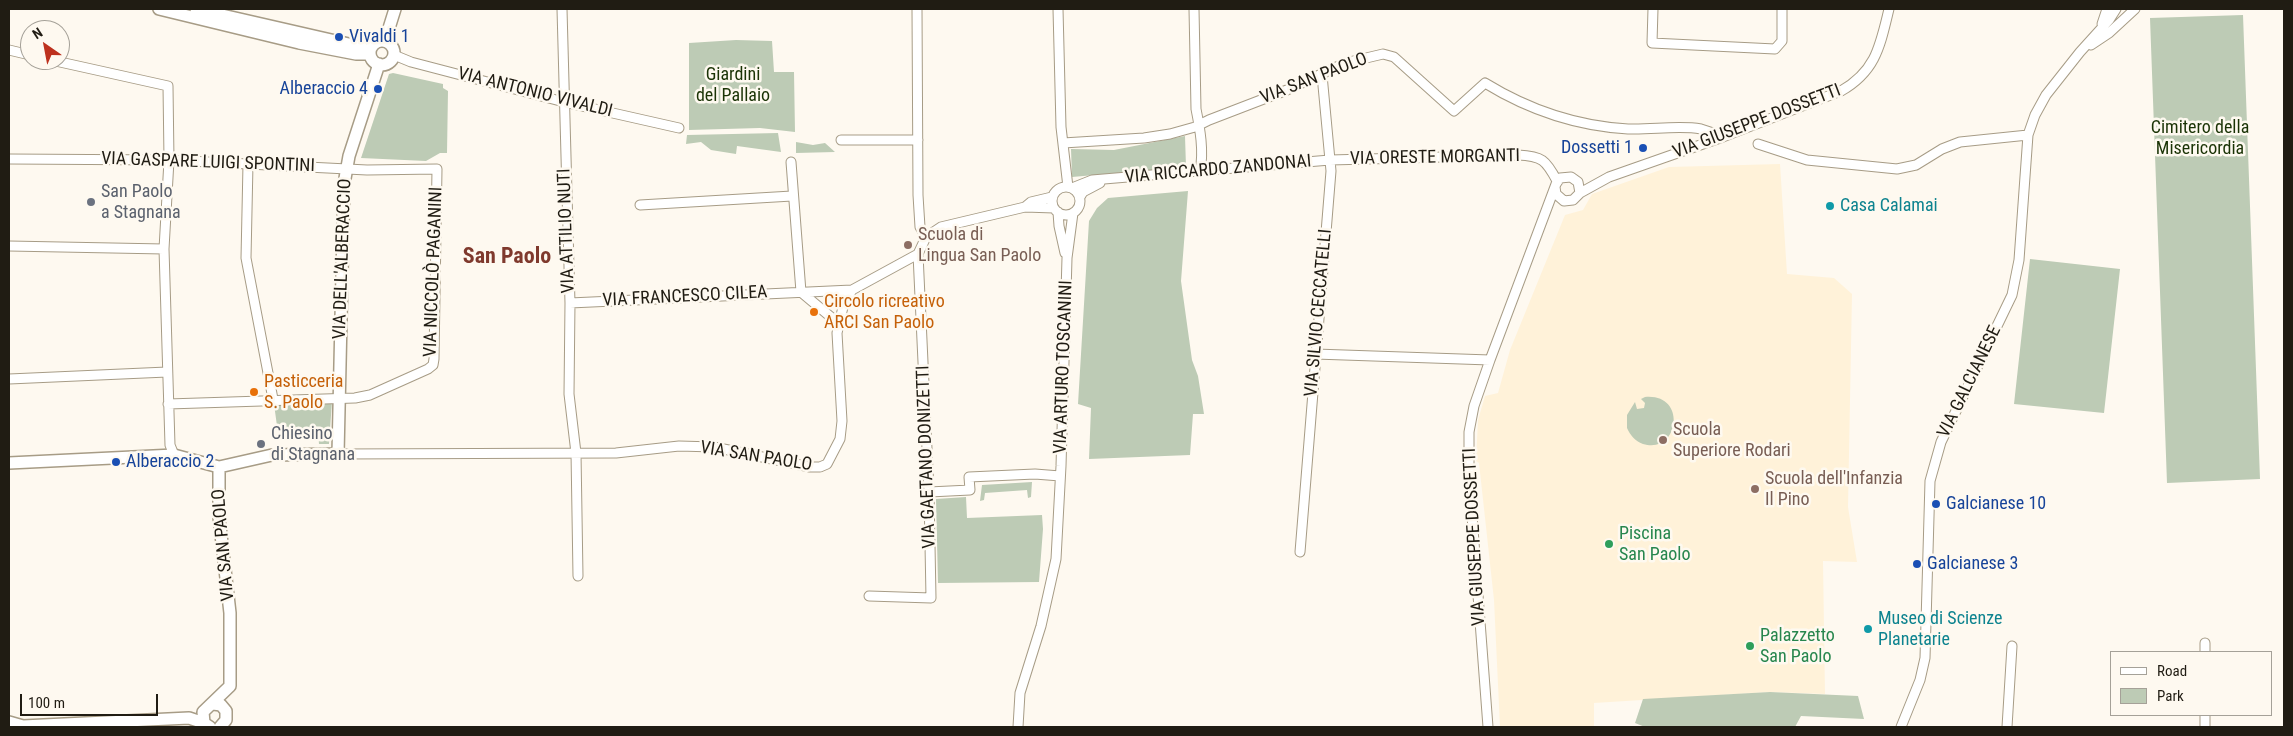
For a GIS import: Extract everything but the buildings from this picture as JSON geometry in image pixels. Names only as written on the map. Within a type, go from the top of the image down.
[{"type":"street","points":[[160,9],[298,43],[356,54],[371,51],[378,42],[385,41],[392,47],[394,55],[389,62],[379,64],[374,61],[371,51]]},
{"type":"street","points":[[196,9],[371,51]]},
{"type":"street","points":[[385,41],[395,9]]},
{"type":"street","name":"VIA ATTILIO NUTI","points":[[562,9],[570,303],[569,394],[576,453]]},
{"type":"street","points":[[917,9],[920,227],[926,238]]},
{"type":"street","points":[[852,290],[918,254],[926,238],[941,227],[1025,207],[1056,210],[1063,215],[1073,213],[1080,206],[1080,197],[1070,187],[1063,143],[1058,9]]},
{"type":"street","points":[[1194,9],[1196,109],[1200,125],[1202,162],[1200,171]]},
{"type":"street","points":[[1652,9],[1652,43],[1775,49],[1782,41],[1782,9]]},
{"type":"street","name":"VIA GIUSEPPE DOSSETTI","points":[[1580,193],[1609,177],[1723,136],[1841,91],[1854,84],[1872,64],[1880,44],[1889,9]]},
{"type":"street","name":"VIA GALCIANESE","points":[[2099,31],[2107,9]]},
{"type":"street","name":"VIA GALCIANESE","points":[[1901,727],[1920,680],[1924,658],[1930,481],[1941,442],[2012,295],[2019,260],[2028,134],[2035,114],[2046,95],[2080,52],[2109,20],[2116,9]]},
{"type":"street","name":"VIA GALCIANESE","points":[[2080,52],[2109,32],[2135,9]]},
{"type":"street","name":"VIA SAN PAOLO","points":[[1063,143],[1144,138],[1170,134],[1200,125],[1287,90],[1345,63],[1387,54],[1394,57],[1454,112],[1485,83],[1510,98],[1535,109],[1562,119],[1593,126],[1701,129],[1723,136]]},
{"type":"street","name":"VIA ANTONIO VIVALDI","points":[[394,55],[411,62],[564,102],[679,128]]},
{"type":"street","points":[[70,64],[168,86],[169,160],[164,249],[168,404],[170,445],[174,455]]},
{"type":"street","name":"VIA DELL'ALBERACCIO","points":[[338,454],[344,184],[346,168],[379,64]]},
{"type":"street","name":"VIA SILVIO CECCATELLI","points":[[1300,552],[1330,160],[1322,74]]},
{"type":"street","points":[[1758,144],[1807,160],[1897,169],[1916,165],[1942,149],[1960,142],[2028,134]]},
{"type":"street","points":[[841,140],[918,140]]},
{"type":"street","name":"VIA ORESTE MORGANTI","points":[[1330,160],[1532,155],[1539,157],[1546,163],[1556,184]]},
{"type":"street","name":"VIA GASPARE LUIGI SPONTINI","points":[[9,159],[169,160],[346,168],[437,169]]},
{"type":"street","name":"VIA RICCARDO ZANDONAI","points":[[1070,187],[1092,180],[1330,160]]},
{"type":"street","points":[[790,162],[801,292],[838,323]]},
{"type":"street","points":[[248,164],[246,258],[273,399]]},
{"type":"street","name":"VIA NICCOLÒ PAGANINI","points":[[339,399],[370,395],[422,372],[433,365],[437,169]]},
{"type":"street","points":[[1547,210],[1564,201],[1573,200],[1580,193],[1578,182],[1568,176],[1556,184],[1556,194],[1564,201]]},
{"type":"street","name":"VIA GIUSEPPE DOSSETTI","points":[[1578,182],[1609,177]]},
{"type":"street","name":"VIA RICCARDO ZANDONAI","points":[[1080,197],[1089,188],[1106,180]]},
{"type":"street","name":"VIA GIUSEPPE DOSSETTI","points":[[1488,727],[1468,467],[1472,418],[1490,360],[1547,210],[1548,200],[1556,184]]},
{"type":"street","points":[[1025,207],[1031,202],[1052,197],[1058,189],[1070,187]]},
{"type":"street","points":[[640,205],[792,196]]},
{"type":"street","points":[[1052,197],[1056,210]]},
{"type":"street","name":"VIA ARTURO TOSCANINI","points":[[1056,210],[1067,258]]},
{"type":"street","name":"VIA ARTURO TOSCANINI","points":[[1018,727],[1020,693],[1041,626],[1056,559],[1067,258],[1073,213]]},
{"type":"street","points":[[9,246],[164,249]]},
{"type":"street","name":"VIA GAETANO DONIZETTI","points":[[869,596],[931,598],[929,492],[918,254]]},
{"type":"street","name":"VIA SAN PAOLO","points":[[21,726],[189,718],[205,721],[206,707],[213,704],[230,686],[230,613],[219,516],[219,467],[272,455],[616,453],[679,446],[714,447],[810,467],[820,467],[827,464],[840,439],[842,421],[837,333],[843,307],[852,290]]},
{"type":"street","name":"VIA FRANCESCO CILEA","points":[[570,303],[852,290]]},
{"type":"street","points":[[1315,354],[1490,360]]},
{"type":"street","points":[[9,379],[167,372]]},
{"type":"street","points":[[168,404],[273,399],[339,399]]},
{"type":"street","points":[[576,453],[578,576]]},
{"type":"street","points":[[9,463],[174,455],[219,467]]},
{"type":"street","name":"VIA ARTURO TOSCANINI","points":[[929,492],[970,490],[969,478],[1035,474],[1060,476]]},
{"type":"street","points":[[2007,727],[2012,646]]},
{"type":"street","points":[[213,704],[220,705],[226,711],[223,726]]},
{"type":"street","points":[[9,722],[21,726]]},
{"type":"shaded area","name":"Scuola Superiore Rodari","points":[[1780,164],[1787,274],[1834,278],[1852,294],[1848,507],[1857,562],[1823,561],[1825,694],[1770,692],[1594,703],[1594,727],[1500,727],[1494,600],[1479,463],[1476,461],[1478,420],[1485,396],[1498,393],[1510,350],[1565,215],[1583,210],[1592,194],[1669,167]]},
{"type":"green space","name":"Cimitero della Misericordia","points":[[2243,15],[2260,479],[2167,483],[2150,18]]},
{"type":"green space","name":"Giardini del Pallaio","points":[[736,40],[772,41],[774,72],[794,72],[795,132],[760,128],[689,130],[689,43]]},
{"type":"green space","points":[[393,73],[443,84],[443,88],[448,91],[447,153],[440,153],[426,161],[361,158],[389,74]]},
{"type":"green space","points":[[778,133],[781,152],[737,146],[736,154],[711,150],[701,142],[686,144],[687,135]]},
{"type":"green space","points":[[1185,136],[1186,167],[1072,177],[1071,149],[1114,150]]},
{"type":"green space","points":[[796,142],[813,145],[825,143],[835,152],[796,153]]},
{"type":"green space","points":[[1188,191],[1181,281],[1192,360],[1198,376],[1204,414],[1193,414],[1190,455],[1089,459],[1091,408],[1078,404],[1089,221],[1097,208],[1108,198]]},
{"type":"green space","points":[[2030,259],[2120,269],[2104,413],[2014,404]]},
{"type":"green space","points":[[1645,397],[1659,398],[1668,404],[1673,413],[1674,423],[1671,433],[1665,441],[1655,445],[1643,444],[1638,441],[1627,428],[1627,415],[1635,402],[1637,409],[1644,408],[1645,403],[1641,399]]},
{"type":"green space","points":[[332,401],[329,444],[319,444],[318,432],[287,434],[286,426],[277,426],[274,404]]},
{"type":"green space","points":[[1032,482],[1031,497],[1028,498],[1027,490],[985,493],[984,500],[980,501],[982,485]]},
{"type":"green space","points":[[966,497],[967,518],[1042,515],[1043,529],[1039,582],[938,583],[936,499]]},
{"type":"green space","points":[[1770,692],[1858,696],[1864,719],[1801,716],[1795,727],[1645,727],[1635,723],[1643,699]]},
{"type":"place","name":"Vivaldi 1","points":[[339,37]]},
{"type":"place","name":"Alberaccio 4","points":[[378,89]]},
{"type":"place","name":"Dossetti 1","points":[[1643,148]]},
{"type":"place","name":"San Paolo a Stagnana","points":[[91,202]]},
{"type":"place","name":"Casa Calamai","points":[[1830,206]]},
{"type":"place","name":"Scuola di Lingua San Paolo","points":[[908,245]]},
{"type":"place","name":"Circolo ricreativo ARCI San Paolo","points":[[814,312]]},
{"type":"place","name":"Pasticceria S. Paolo","points":[[254,392]]},
{"type":"place","name":"Scuola Superiore Rodari","points":[[1663,440]]},
{"type":"place","name":"Chiesino di Stagnana","points":[[261,444]]},
{"type":"place","name":"Alberaccio 2","points":[[116,462]]},
{"type":"place","name":"Scuola dell'Infanzia Il Pino","points":[[1755,489]]},
{"type":"place","name":"Galcianese 10","points":[[1936,504]]},
{"type":"place","name":"Piscina San Paolo","points":[[1609,544]]},
{"type":"place","name":"Galcianese 3","points":[[1917,564]]},
{"type":"place","name":"Museo di Scienze Planetarie","points":[[1868,629]]},
{"type":"place","name":"Palazzetto San Paolo","points":[[1750,646]]},
{"type":"district","name":"San Paolo","points":[[507,257]]}]
